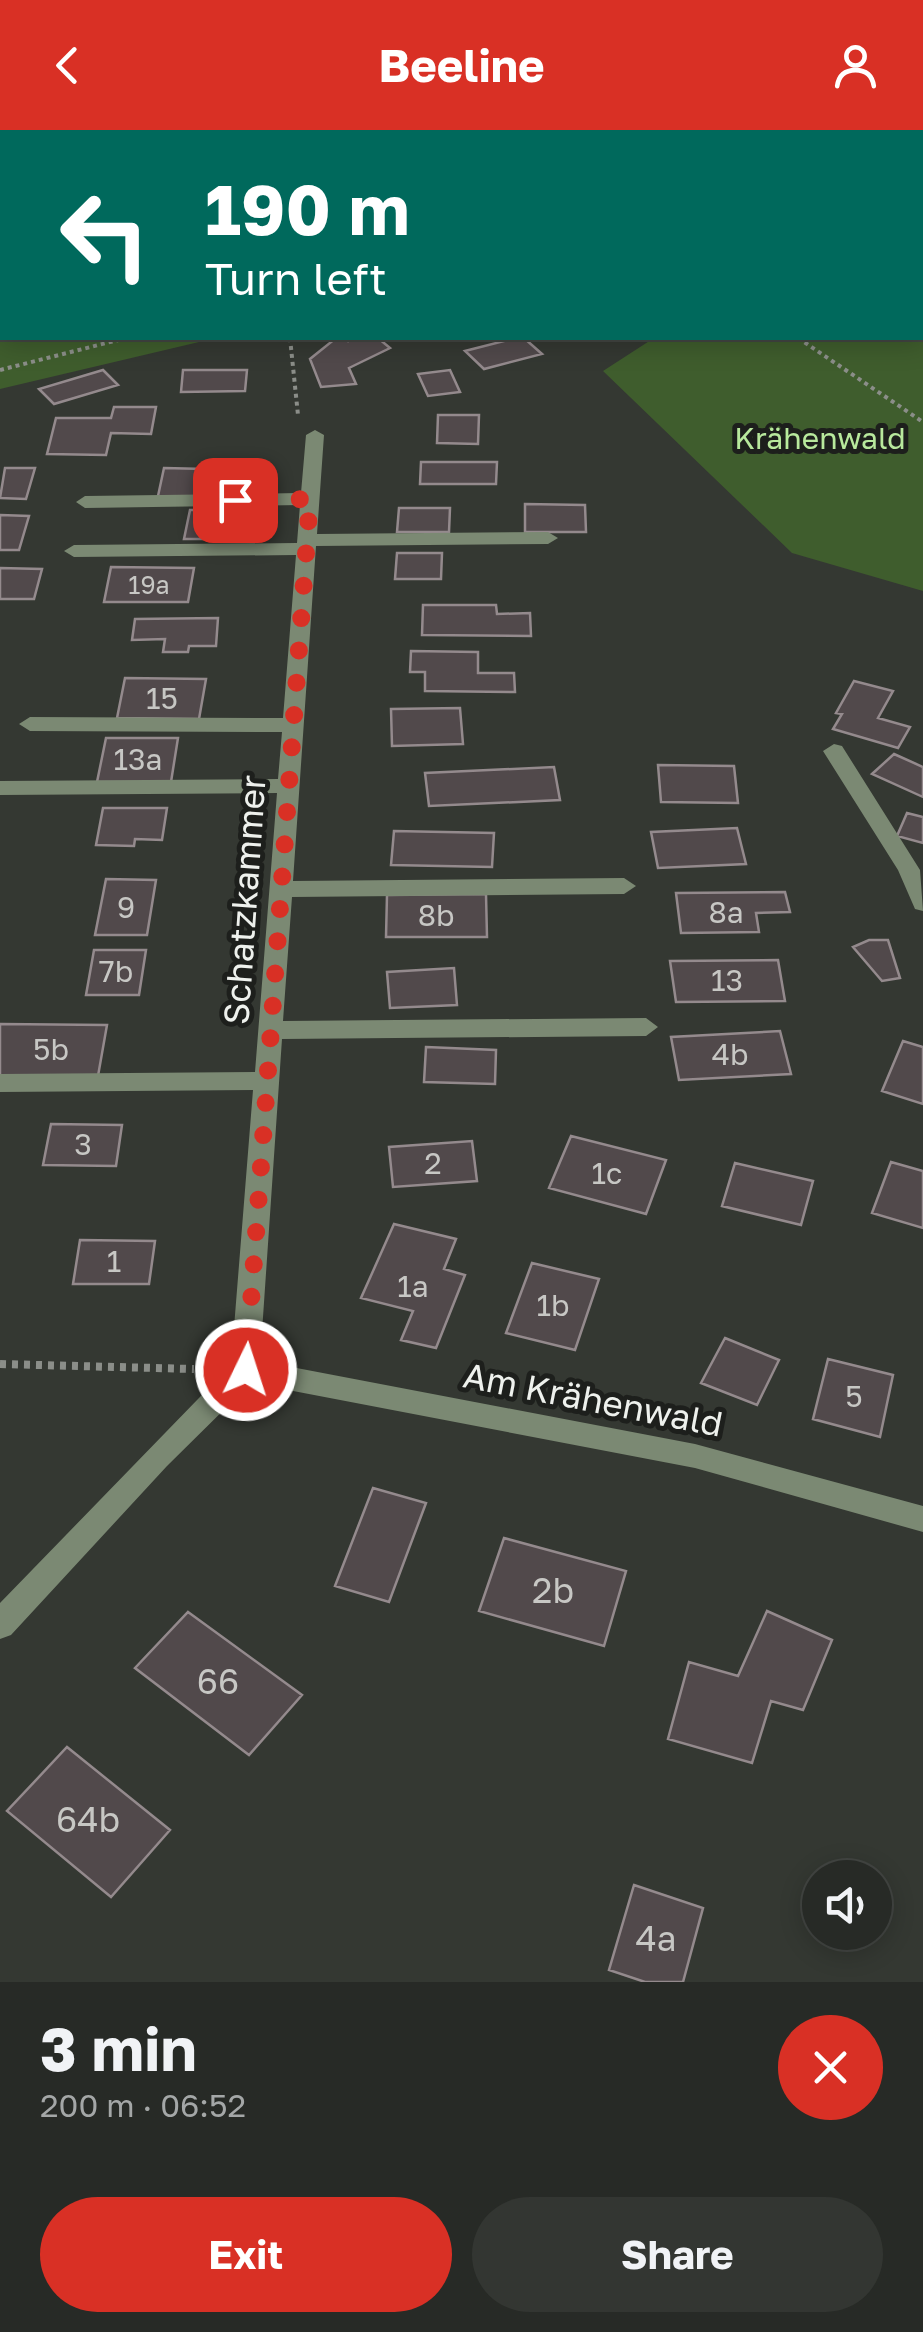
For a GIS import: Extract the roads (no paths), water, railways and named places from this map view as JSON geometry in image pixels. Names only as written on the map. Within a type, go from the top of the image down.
[{"type":"street","name":"Schatzkammer","points":[[246,1370],[315,435]]},
{"type":"street","points":[[85,502],[310,499]]},
{"type":"street","points":[[74,551],[548,538]]},
{"type":"street","points":[[30,724],[294,726]]},
{"type":"street","points":[[834,750],[909,870],[923,903]]},
{"type":"street","points":[[0,788],[289,786]]},
{"type":"street","points":[[281,889],[624,886]]},
{"type":"street","points":[[271,1030],[646,1027]]},
{"type":"street","points":[[0,1083],[267,1081]]},
{"type":"street","points":[[0,1624],[156,1457],[246,1370]]},
{"type":"street","name":"Am Krähenwald","points":[[246,1370],[695,1456],[923,1518]]},
{"type":"park label","name":"Krähenwald","points":[[820,439]]}]
